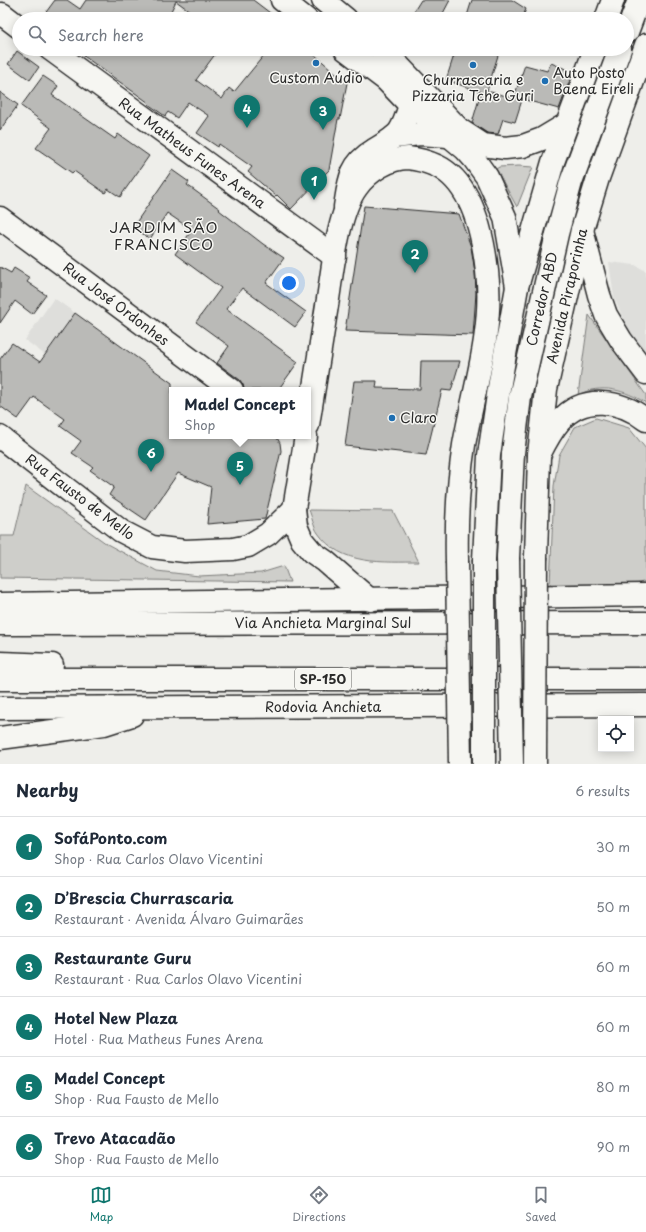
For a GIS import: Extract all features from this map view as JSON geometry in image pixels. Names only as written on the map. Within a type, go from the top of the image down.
[{"type":"main road","points":[[282,0],[297,12]]},
{"type":"main road","points":[[323,0],[338,12]]},
{"type":"main road","points":[[609,12],[614,0]]},
{"type":"main road","points":[[634,13],[639,0]]},
{"type":"main road","points":[[2,11],[12,20]]},
{"type":"main road","name":"Avenida Piraporinha","points":[[535,764],[536,557],[539,455],[546,389],[582,230],[598,178],[646,45]]},
{"type":"main road","name":"Rua Matheus Funes Arena","points":[[60,56],[335,257]]},
{"type":"main road","points":[[355,56],[386,80],[414,95],[460,130],[483,145],[506,148],[523,146],[542,139],[567,124]]},
{"type":"main road","points":[[385,56],[435,124],[465,149],[474,159],[487,177],[505,217],[518,287],[473,401]]},
{"type":"main road","points":[[484,764],[484,560],[489,455],[499,388],[518,287],[553,162],[592,56]]},
{"type":"main road","name":"Corredor ABD","points":[[512,764],[508,558],[513,453],[520,397],[557,234],[571,182],[617,56]]},
{"type":"main road","points":[[394,138],[407,118],[414,95]]},
{"type":"main road","points":[[311,390],[344,215],[348,185],[356,165],[366,155],[394,138],[420,134],[448,136]]},
{"type":"main road","points":[[344,215],[356,188],[365,177],[384,165],[408,158],[428,163],[452,176],[463,189],[469,200],[478,226],[487,272],[488,294],[486,330],[459,478],[456,561],[460,764]]},
{"type":"main road","name":"Rua José Ordonhes","points":[[0,218],[228,387]]},
{"type":"main road","points":[[582,230],[599,295],[606,315],[621,340],[646,372]]},
{"type":"main road","points":[[539,455],[560,420],[576,408],[585,404],[606,403],[618,405],[637,413],[646,420]]},
{"type":"main road","name":"Rua Fausto de Mello","points":[[0,437],[121,530],[152,546],[168,550],[233,549],[248,546],[268,534],[294,509]]},
{"type":"main road","points":[[303,439],[294,509],[296,526],[302,540],[312,552],[325,561],[370,600]]},
{"type":"main road","points":[[6,602],[370,600],[635,595],[646,589]]},
{"type":"main road","name":"Via Anchieta Marginal Sul","points":[[0,624],[646,623]]},
{"type":"main road","points":[[0,662],[55,665],[187,679]]},
{"type":"main road","name":"Rodovia Anchieta","points":[[0,679],[646,679]]},
{"type":"main road","name":"Rodovia Anchieta","points":[[0,708],[646,705]]},
{"type":"main road","points":[[0,738],[104,724],[156,708]]},
{"type":"shaded area","points":[[499,167],[533,167],[517,207],[496,169]]},
{"type":"shaded area","points":[[609,262],[635,265],[646,271],[646,353],[628,329],[614,298]]},
{"type":"shaded area","points":[[54,298],[75,313],[45,355],[25,340]]},
{"type":"shaded area","points":[[589,315],[646,395],[646,403],[638,398],[613,390],[595,389],[578,395]]},
{"type":"shaded area","points":[[596,418],[629,428],[646,449],[646,581],[633,585],[550,586],[554,486],[559,455],[575,427]]},
{"type":"shaded area","points":[[26,486],[107,544],[157,571],[199,576],[261,573],[284,566],[290,582],[0,578],[0,536],[14,536]]},
{"type":"shaded area","points":[[309,510],[393,511],[419,562],[377,562],[351,557],[338,551],[327,544],[318,533]]},
{"type":"building","points":[[55,0],[67,0],[80,9],[86,0],[253,0],[269,12],[191,12],[176,1],[170,12],[46,12]]},
{"type":"building","points":[[421,0],[450,0],[444,12],[413,12]]},
{"type":"building","points":[[472,0],[512,0],[526,9],[525,12],[468,12]]},
{"type":"building","points":[[14,56],[24,56],[39,67],[30,80],[8,64]]},
{"type":"building","points":[[84,56],[214,56],[196,80],[222,99],[229,88],[234,92],[263,56],[316,56],[347,83],[340,119],[338,119],[329,170],[291,209],[277,195],[276,196],[248,172],[252,167],[219,144],[218,147],[197,133],[209,116],[188,102],[177,118],[168,112],[165,116],[148,104],[149,103]]},
{"type":"building","points":[[454,56],[498,56],[487,91],[522,100],[515,122],[503,119],[498,134],[487,133],[472,123],[481,92],[446,80]]},
{"type":"building","name":"Auto Posto Baena Eireli","points":[[551,63],[573,72],[559,109],[514,97],[525,65],[547,71]]},
{"type":"building","points":[[43,76],[58,86],[52,95],[115,139],[118,134],[149,156],[120,197],[108,189],[105,193],[74,171],[72,173],[36,148],[51,128],[21,106]]},
{"type":"building","points":[[0,92],[18,105],[0,130]]},
{"type":"building","points":[[172,170],[189,182],[187,185],[220,209],[219,210],[263,244],[284,258],[266,283],[306,312],[295,327],[242,288],[226,309],[298,362],[280,387],[243,387],[240,380],[217,363],[229,346],[196,322],[221,288],[175,254],[192,230],[167,213],[150,239],[133,227]]},
{"type":"building","points":[[364,206],[459,214],[471,247],[475,272],[476,293],[473,335],[345,331]]},
{"type":"building","points":[[0,267],[11,273],[14,268],[30,278],[27,282],[46,295],[32,314],[15,301],[0,323]]},
{"type":"building","points":[[75,313],[172,383],[172,387],[169,387],[169,439],[278,439],[281,451],[265,519],[207,524],[211,487],[178,473],[146,520],[109,495],[114,487],[90,470],[93,467],[72,453],[81,441],[60,426],[65,419],[34,397],[18,419],[0,406],[0,359],[12,343],[40,362]]},
{"type":"building","name":"Claro","points":[[421,361],[460,361],[451,391],[442,390],[426,455],[345,446],[354,381],[377,381],[376,388],[420,389]]},
{"type":"place","name":"Custom Aúdio","points":[[316,63]]},
{"type":"place","name":"Churrascaria e Pizzaria Tche Guri","points":[[473,65]]},
{"type":"place","name":"Auto Posto Baena Eireli","points":[[545,81]]},
{"type":"place","name":"Hotel New Plaza","points":[[247,128]]},
{"type":"place","name":"Restaurante Guru","points":[[323,130]]},
{"type":"place","name":"SofáPonto.com","points":[[314,200]]},
{"type":"place","name":"D’Brescia Churrascaria","points":[[415,273]]},
{"type":"place","name":"Claro","points":[[392,418]]},
{"type":"place","name":"Trevo Atacadão","points":[[151,472]]},
{"type":"place","name":"Madel Concept","points":[[240,485]]},
{"type":"district","name":"JARDIM SÃO FRANCISCO","points":[[164,236]]}]
